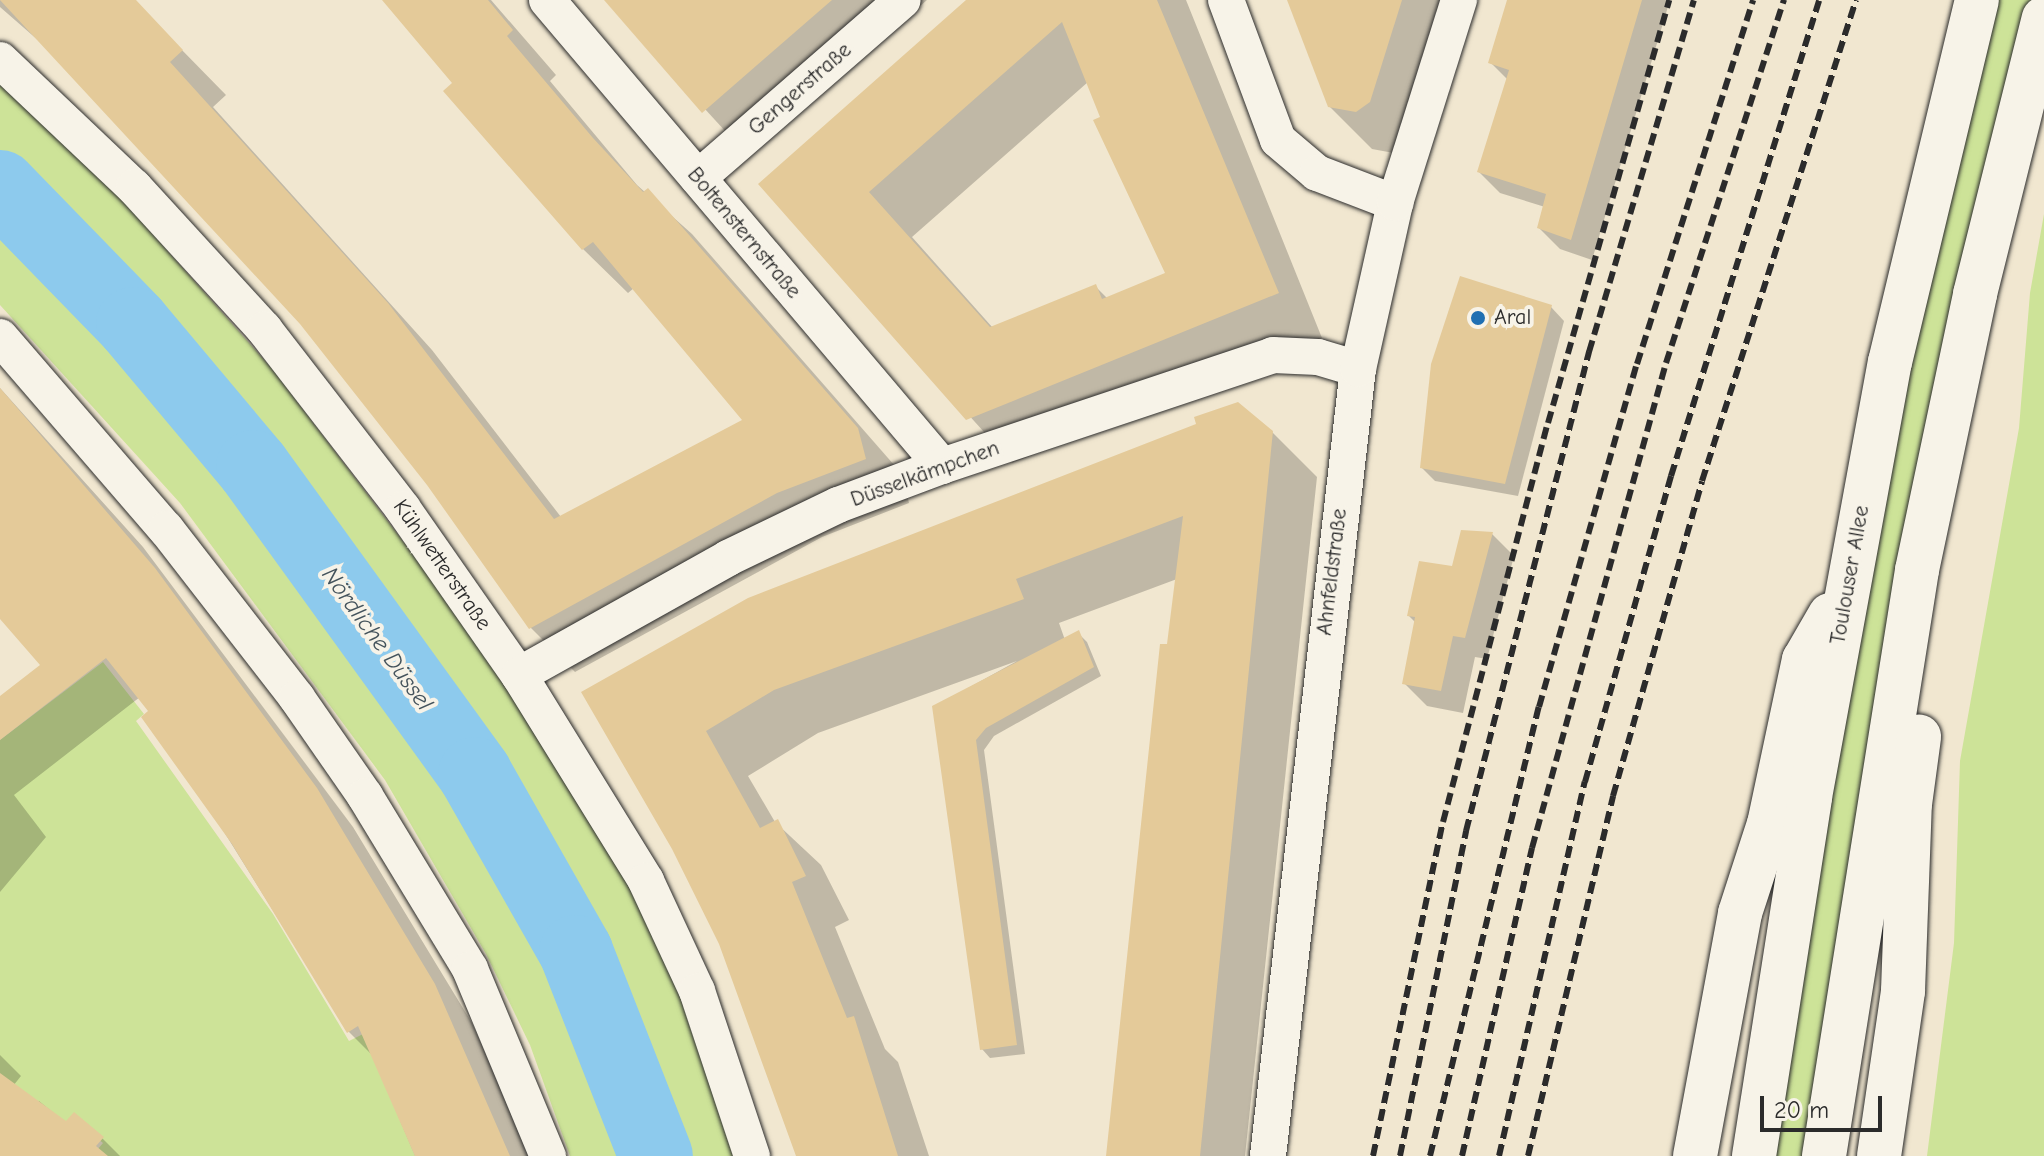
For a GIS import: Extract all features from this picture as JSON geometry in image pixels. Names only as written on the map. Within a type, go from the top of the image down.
[{"type":"main road","name":"Toulouser Allee","points":[[1754,1156],[1849,581],[1911,266],[1977,0]]},
{"type":"main road","points":[[1824,1156],[1917,570],[1975,294],[2044,18]]},
{"type":"main road","points":[[1879,1156],[1903,991],[1910,804],[1929,662],[1917,570]]},
{"type":"main road","points":[[1695,1156],[1740,913],[1769,824],[1804,660],[1849,581]]},
{"type":"street","name":"Boltensternstraße","points":[[547,0],[942,466]]},
{"type":"street","name":"Gengerstraße","points":[[698,178],[903,0]]},
{"type":"street","points":[[1226,0],[1278,140],[1317,173],[1395,203]]},
{"type":"street","name":"Ahnfeldstraße","points":[[1268,1156],[1358,369],[1395,203],[1459,0]]},
{"type":"street","name":"Kühlwetterstraße","points":[[0,60],[134,187],[264,329],[403,509],[519,675],[646,881],[697,991],[752,1156]]},
{"type":"street","points":[[0,337],[166,529],[297,698],[365,796],[470,969],[548,1156]]},
{"type":"street","name":"Düsselkämpchen","points":[[519,675],[728,558],[838,505],[942,466],[1273,355],[1318,357],[1358,369]]},
{"type":"green space","points":[[1995,0],[2034,0],[1809,1156],[1770,1156],[1881,485]]},
{"type":"green space","points":[[0,78],[103,178],[273,370],[509,681],[625,871],[688,1012],[739,1156],[570,1156],[530,1045],[486,954],[385,780],[180,503],[0,305]]},
{"type":"green space","points":[[2044,214],[2044,1156],[1927,1156],[1954,943],[1960,761],[2019,428],[2030,293]]},
{"type":"green space","points":[[103,662],[144,714],[136,721],[273,914],[349,1041],[365,1033],[415,1156],[92,1156],[103,1143],[72,1117],[59,1131],[0,1081],[0,740]]},
{"type":"building","points":[[0,0],[136,0],[183,50],[170,62],[388,303],[554,519],[742,420],[593,242],[582,250],[443,91],[452,83],[382,0],[488,0],[513,30],[507,36],[593,138],[643,192],[648,188],[858,428],[866,459],[777,493],[529,629],[427,485],[300,324]]},
{"type":"building","points":[[604,0],[832,0],[702,113]]},
{"type":"building","points":[[966,0],[1157,0],[1279,293],[966,420],[758,184]],"holes":[[[1062,22],[1100,117],[1093,120],[1165,273],[1102,299],[1096,284],[990,327],[869,192]]]},
{"type":"building","points":[[1287,0],[1402,0],[1370,102],[1356,112],[1328,107]]},
{"type":"building","points":[[1507,0],[1642,0],[1571,240],[1537,228],[1546,194],[1477,172],[1509,70],[1488,63]]},
{"type":"building","points":[[1460,276],[1552,305],[1505,484],[1420,468],[1431,364]]},
{"type":"building","points":[[0,388],[155,568],[317,788],[435,984],[510,1156],[415,1156],[358,1026],[347,1033],[232,844],[141,717],[148,711],[106,658],[0,740],[0,696],[40,665],[0,619]]},
{"type":"building","points":[[1238,402],[1273,431],[1200,1156],[1106,1156],[1160,644],[1167,644],[1183,516],[1016,579],[1024,599],[774,690],[706,731],[760,828],[778,819],[806,876],[792,882],[847,1018],[854,1016],[898,1156],[796,1156],[719,944],[672,849],[581,692],[748,598],[1196,424],[1194,417]]},
{"type":"building","points":[[1461,530],[1493,532],[1465,638],[1453,636],[1441,691],[1402,684],[1415,617],[1407,616],[1419,561],[1452,566]]},
{"type":"building","points":[[1079,630],[1094,667],[986,728],[976,740],[1017,1045],[980,1050],[932,706]]},
{"type":"building","points":[[0,1073],[66,1121],[74,1112],[104,1137],[96,1146],[108,1156],[0,1156]]},
{"type":"waterway","name":"Nördliche Düssel","points":[[0,187],[133,324],[253,467],[475,774],[576,952],[656,1156]]},
{"type":"railway","points":[[1373,1156],[1443,822],[1548,423],[1669,0]]},
{"type":"railway","points":[[1400,1156],[1466,831],[1589,352],[1694,0]]},
{"type":"railway","points":[[1430,1156],[1539,707],[1637,364],[1753,0]]},
{"type":"railway","points":[[1462,1156],[1532,848],[1666,363],[1784,0]]},
{"type":"railway","points":[[1499,1156],[1585,782],[1671,476],[1819,0]]},
{"type":"railway","points":[[1528,1156],[1613,796],[1702,481],[1856,0]]},
{"type":"place","name":"Aral","points":[[1478,318]]}]
